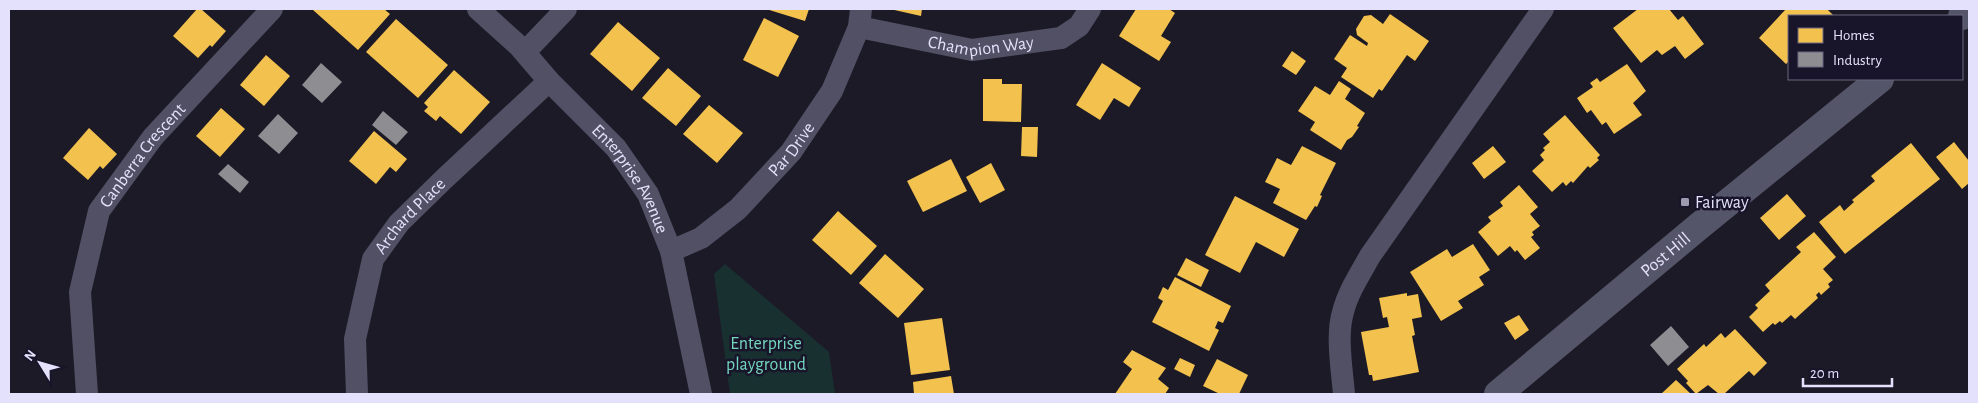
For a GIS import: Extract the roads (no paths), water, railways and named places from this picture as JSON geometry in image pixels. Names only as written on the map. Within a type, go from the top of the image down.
[{"type":"street","name":"Canberra Crescent","points":[[87,394],[80,292],[99,211],[153,137],[272,9]]},
{"type":"street","name":"Enterprise Avenue","points":[[478,9],[525,52],[550,81],[616,148],[648,194],[671,251],[701,394]]},
{"type":"street","points":[[525,52],[566,9]]},
{"type":"street","name":"Champion Way","points":[[860,18],[972,50],[1061,38],[1079,26],[1090,9]]},
{"type":"street","points":[[1344,394],[1341,342],[1342,314],[1348,295],[1370,256],[1543,9]]},
{"type":"street","name":"Par Drive","points":[[671,251],[701,238],[738,209],[791,152],[832,92],[860,18]]},
{"type":"street","name":"Post Hill","points":[[1498,394],[1690,233],[1879,80]]},
{"type":"street","name":"Archard Place","points":[[357,394],[356,338],[373,259],[399,224],[443,180],[550,81]]},
{"type":"place","name":"Fairway","points":[[1685,202]]},
{"type":"park label","name":"Enterprise playground","points":[[766,353]]}]
